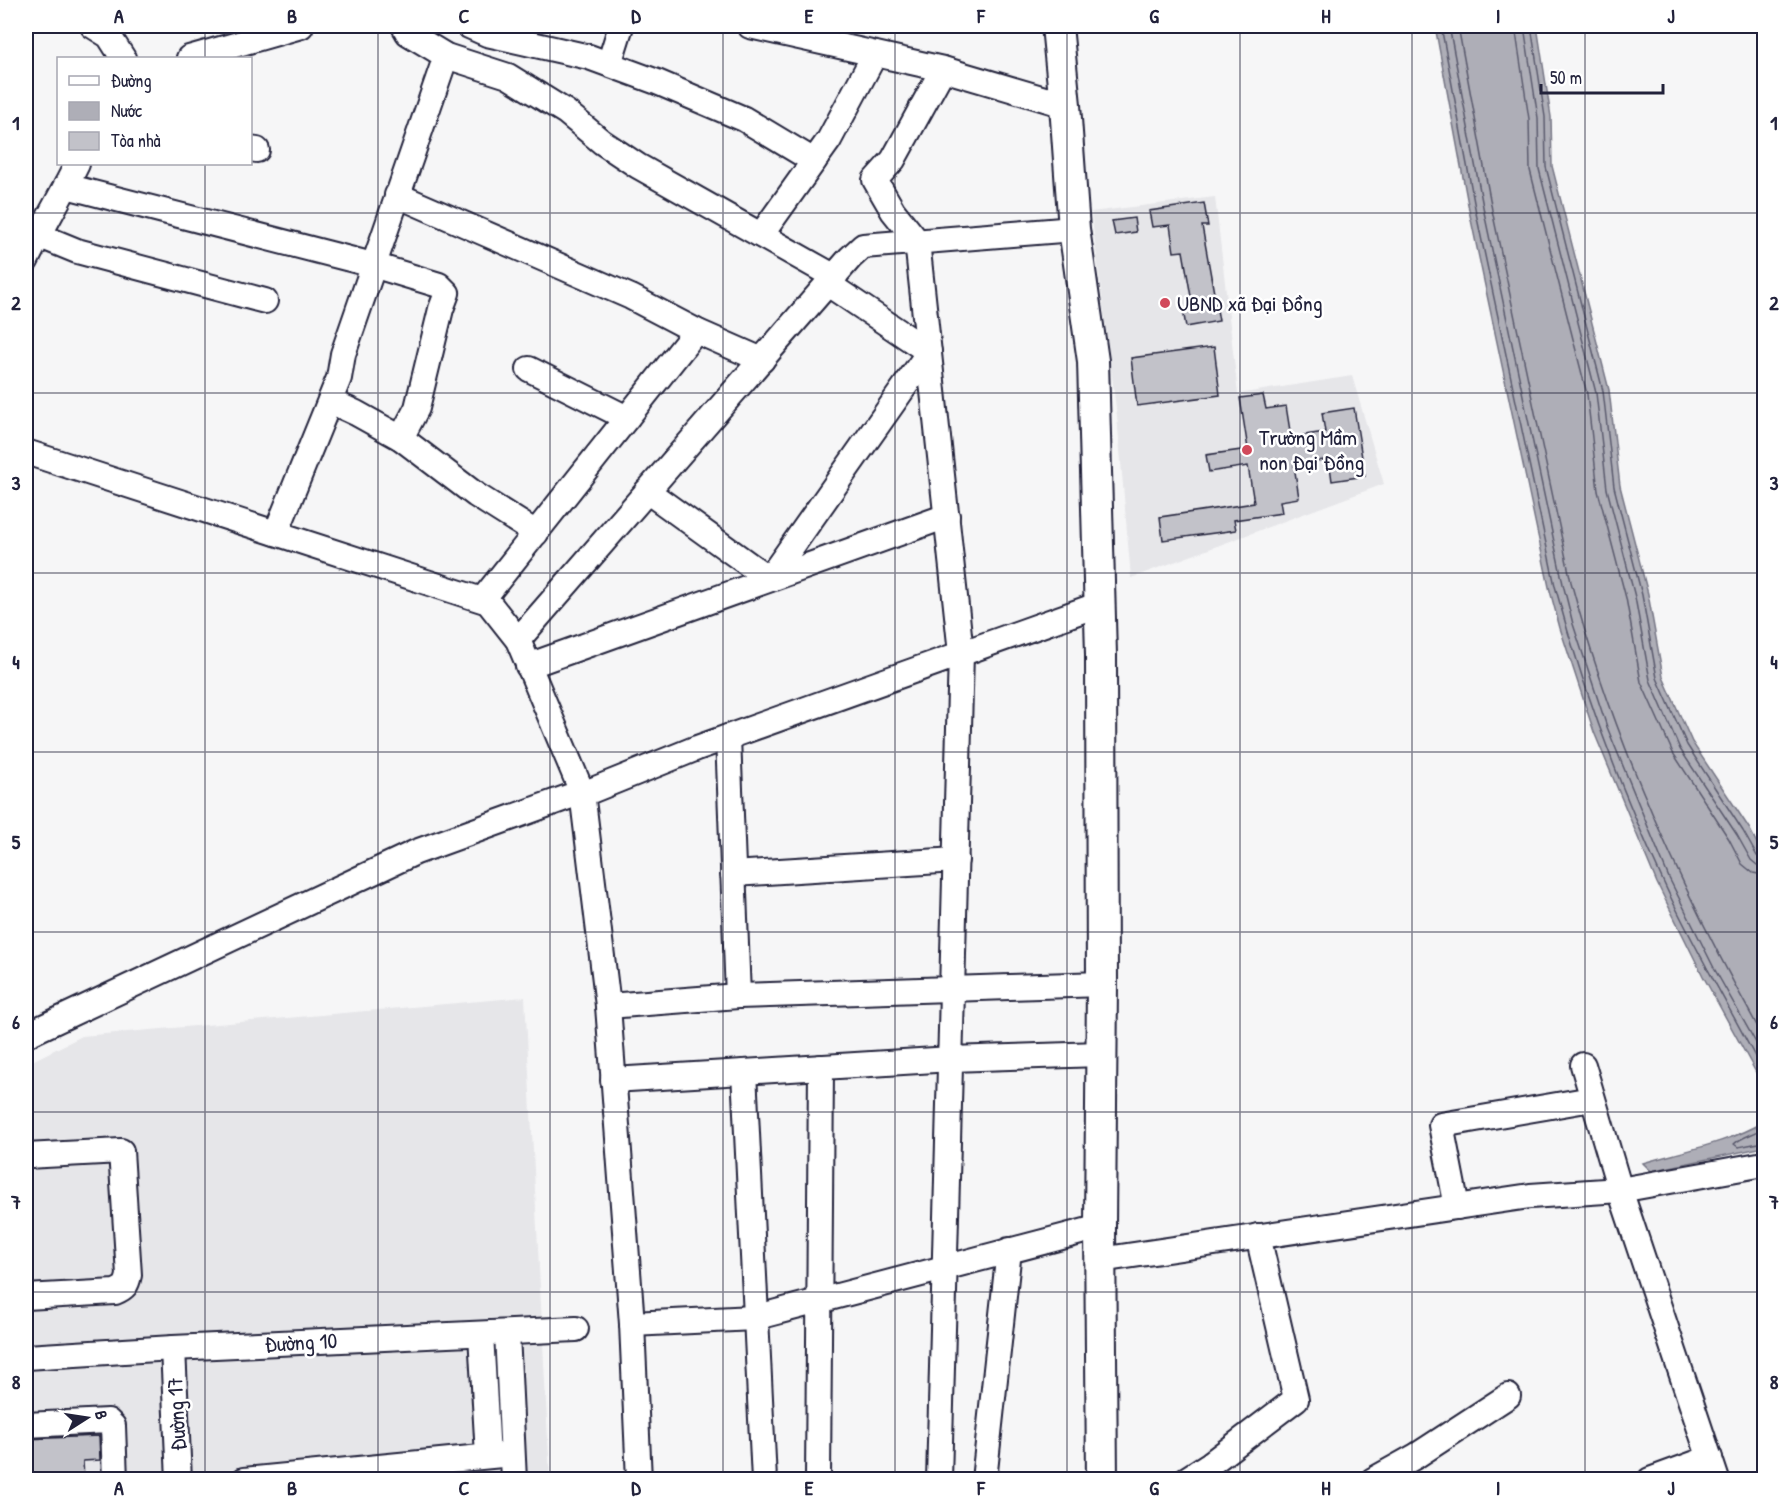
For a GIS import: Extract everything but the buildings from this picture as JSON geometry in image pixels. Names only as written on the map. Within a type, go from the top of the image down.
[{"type":"main road","points":[[1057,26],[1074,229],[1093,361],[1100,604],[1102,1479]]},
{"type":"street","points":[[93,26],[109,36],[122,57]]},
{"type":"street","points":[[192,57],[301,26]]},
{"type":"street","points":[[404,26],[408,33],[446,56],[508,76],[566,112],[602,142],[638,166],[761,235],[832,280],[929,352]]},
{"type":"street","points":[[469,26],[487,34],[589,57],[609,64],[744,119],[814,160]]},
{"type":"street","points":[[609,64],[621,26]]},
{"type":"street","points":[[750,26],[943,69],[1065,105]]},
{"type":"street","points":[[761,235],[829,141],[875,54]]},
{"type":"street","points":[[276,533],[339,378],[342,354],[446,56]]},
{"type":"street","points":[[939,1479],[962,653],[917,241],[893,211],[875,180],[893,160],[943,69]]},
{"type":"street","points":[[26,261],[76,165]]},
{"type":"street","points":[[66,186],[373,265],[439,285],[447,293],[417,408],[400,438]]},
{"type":"street","points":[[397,195],[631,297],[696,331],[762,360]]},
{"type":"street","points":[[518,640],[850,258],[863,246],[1074,229]]},
{"type":"street","points":[[39,235],[77,251],[265,301]]},
{"type":"street","points":[[639,1479],[632,1324],[608,1006],[582,792],[518,640],[488,602],[487,594],[696,331]]},
{"type":"street","points":[[769,579],[929,352]]},
{"type":"street","points":[[529,369],[627,418]]},
{"type":"street","points":[[330,401],[400,438],[476,495],[536,533]]},
{"type":"street","points":[[26,452],[488,602]]},
{"type":"street","points":[[648,491],[769,579]]},
{"type":"street","points":[[528,666],[947,516]]},
{"type":"street","points":[[32,1024],[416,852],[593,790],[728,737],[1100,604]]},
{"type":"street","points":[[728,737],[738,996]]},
{"type":"street","points":[[733,874],[956,860]]},
{"type":"street","points":[[608,1006],[738,996],[1102,984]]},
{"type":"street","points":[[613,1080],[951,1059],[1100,1054]]},
{"type":"street","points":[[1583,1065],[1620,1190],[1713,1469],[1650,1479]]},
{"type":"street","points":[[818,1479],[821,1067]]},
{"type":"street","points":[[744,1071],[764,1479]]},
{"type":"street","points":[[1457,1207],[1441,1125],[1592,1099]]},
{"type":"street","points":[[26,1156],[121,1151],[129,1275],[128,1284],[115,1292],[26,1297]]},
{"type":"street","points":[[1100,1260],[1530,1196],[1620,1190],[1764,1164]]},
{"type":"street","points":[[632,1324],[756,1318],[1100,1227]]},
{"type":"street","points":[[1185,1479],[1210,1464],[1296,1399],[1258,1236]]},
{"type":"street","points":[[984,1479],[1009,1250]]},
{"type":"street","name":"Đường 10","points":[[26,1357],[576,1329]]},
{"type":"street","points":[[494,1333],[500,1455],[514,1479]]},
{"type":"street","name":"Đường 17","points":[[173,1348],[179,1479]]},
{"type":"street","points":[[1373,1479],[1416,1456],[1508,1396]]},
{"type":"street","points":[[26,1425],[108,1421],[113,1426],[115,1479]]},
{"type":"street","points":[[244,1479],[500,1455]]},
{"type":"shaded area","points":[[1215,197],[1238,394],[1352,376],[1384,484],[1131,578],[1117,416],[1091,212]]},
{"type":"shaded area","points":[[525,997],[550,1479],[26,1480],[26,1064],[82,1036]]},
{"type":"water","points":[[1435,26],[1537,26],[1551,117],[1552,166],[1609,390],[1620,486],[1648,594],[1663,677],[1692,742],[1749,828],[1764,857],[1764,1087],[1703,976],[1657,883],[1594,732],[1560,628],[1549,587],[1470,215]]},
{"type":"water","points":[[1764,1122],[1764,1147],[1651,1171],[1643,1163],[1736,1136]]},
{"type":"place","name":"UBND xã Đại Đồng","points":[[1165,303]]},
{"type":"place","name":"Trường Mầm non Đại Đồng","points":[[1247,450]]}]
